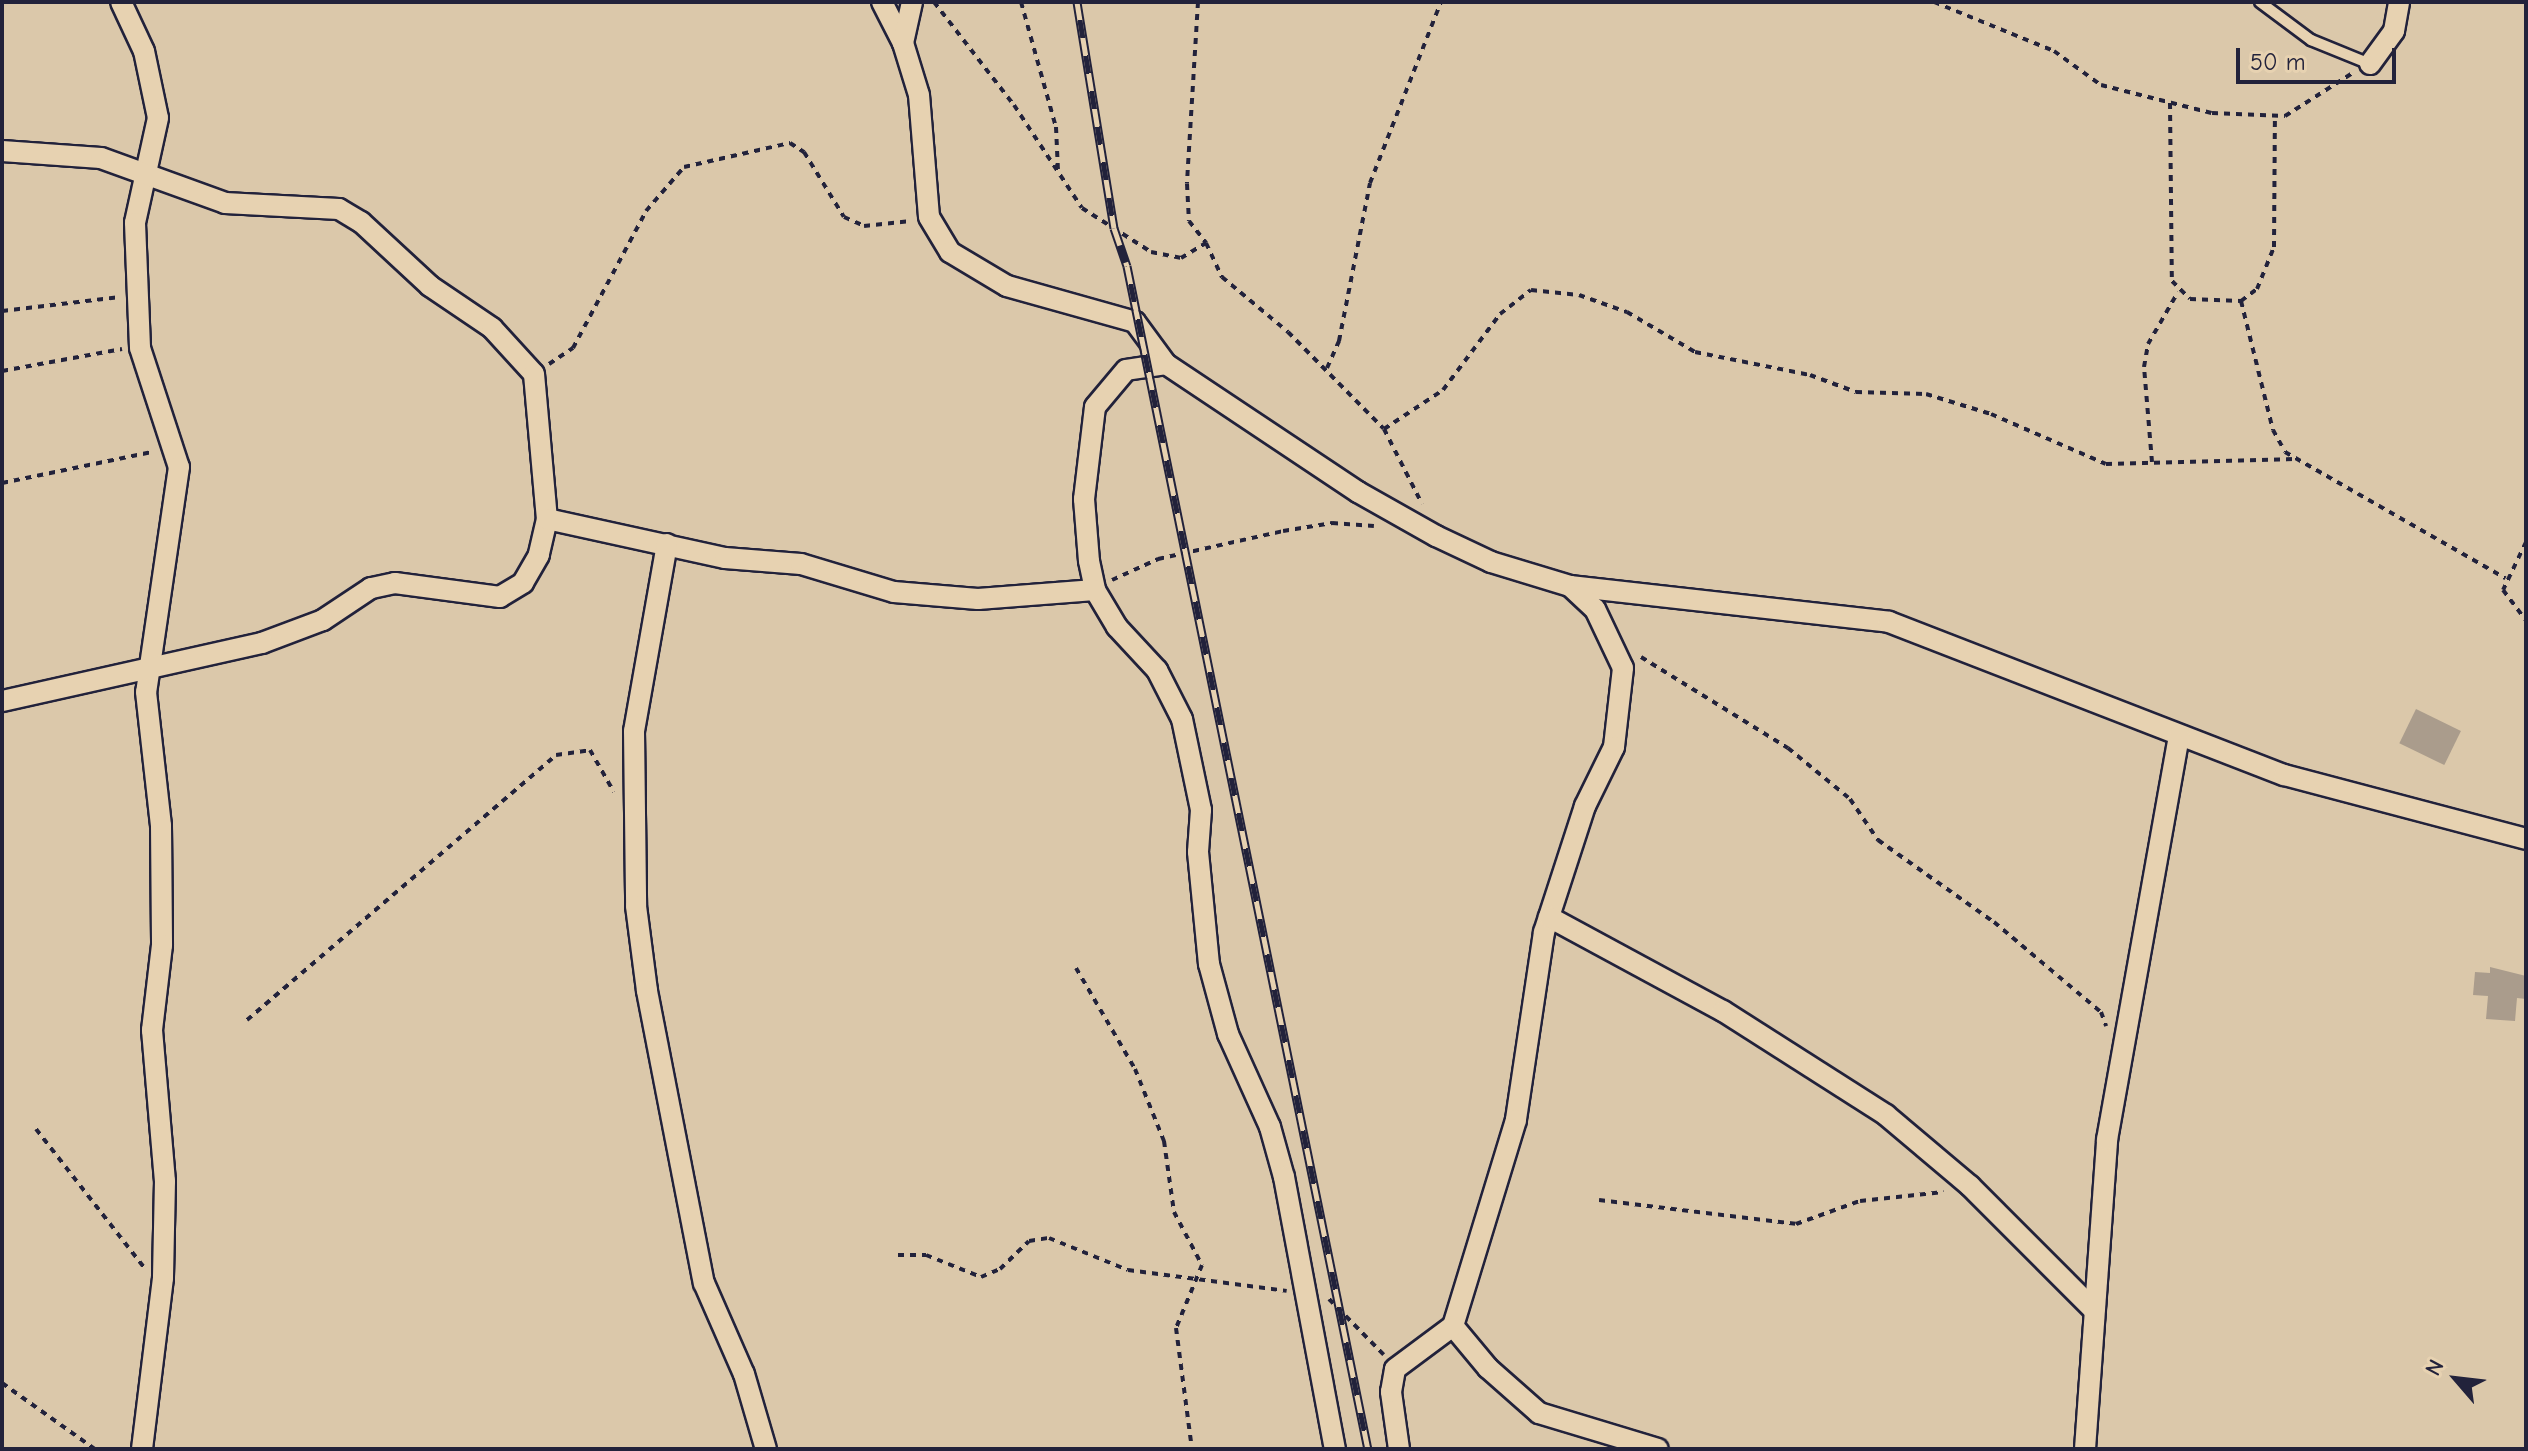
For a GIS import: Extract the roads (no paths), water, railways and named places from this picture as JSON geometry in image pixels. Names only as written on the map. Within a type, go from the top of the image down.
[{"type":"street","points":[[121,2],[144,51],[158,118],[135,223],[135,294],[140,348],[174,450],[177,486],[146,692],[161,826],[162,945],[152,1030],[165,1181],[163,1278],[142,1449]]},
{"type":"street","points":[[882,2],[903,43],[919,95],[929,217],[950,252],[972,269],[1135,322],[1166,364],[1358,492],[1436,536],[1491,562],[1570,586],[1889,622],[2284,775],[2526,839]]},
{"type":"street","points":[[903,43],[912,2]]},
{"type":"street","points":[[2370,64],[2394,31],[2399,2]]},
{"type":"street","points":[[2,151],[101,158],[225,203],[339,209],[492,328],[534,374],[547,519],[539,555],[523,583],[500,597],[395,583],[371,588],[297,631],[2,701]]},
{"type":"street","points":[[1166,364],[1126,370],[1095,407],[1084,499],[1095,590],[1117,627],[1157,670],[1182,719],[1201,810],[1198,852],[1209,964],[1232,1044],[1270,1127],[1308,1290],[1335,1449]]},
{"type":"street","points":[[547,519],[725,558],[801,564],[894,592],[978,599],[1095,590]]},
{"type":"street","points":[[667,544],[634,731],[634,830],[647,991],[704,1283],[744,1374],[766,1449]]},
{"type":"street","points":[[1399,1449],[1391,1392],[1395,1369],[1453,1326],[1516,1120],[1549,917],[1585,806],[1614,747],[1623,668],[1607,629],[1570,586]]},
{"type":"street","points":[[2085,1449],[2094,1310],[2119,1056],[2179,735]]},
{"type":"street","points":[[1549,917],[1802,1057],[1886,1115],[1970,1186],[2094,1310]]},
{"type":"street","points":[[1453,1326],[1497,1378],[1539,1413],[1658,1449]]},
{"type":"lane","points":[[2260,2],[2311,40],[2370,64]]},
{"type":"railway","points":[[1077,2],[1114,228],[1127,266],[1368,1449]]}]
